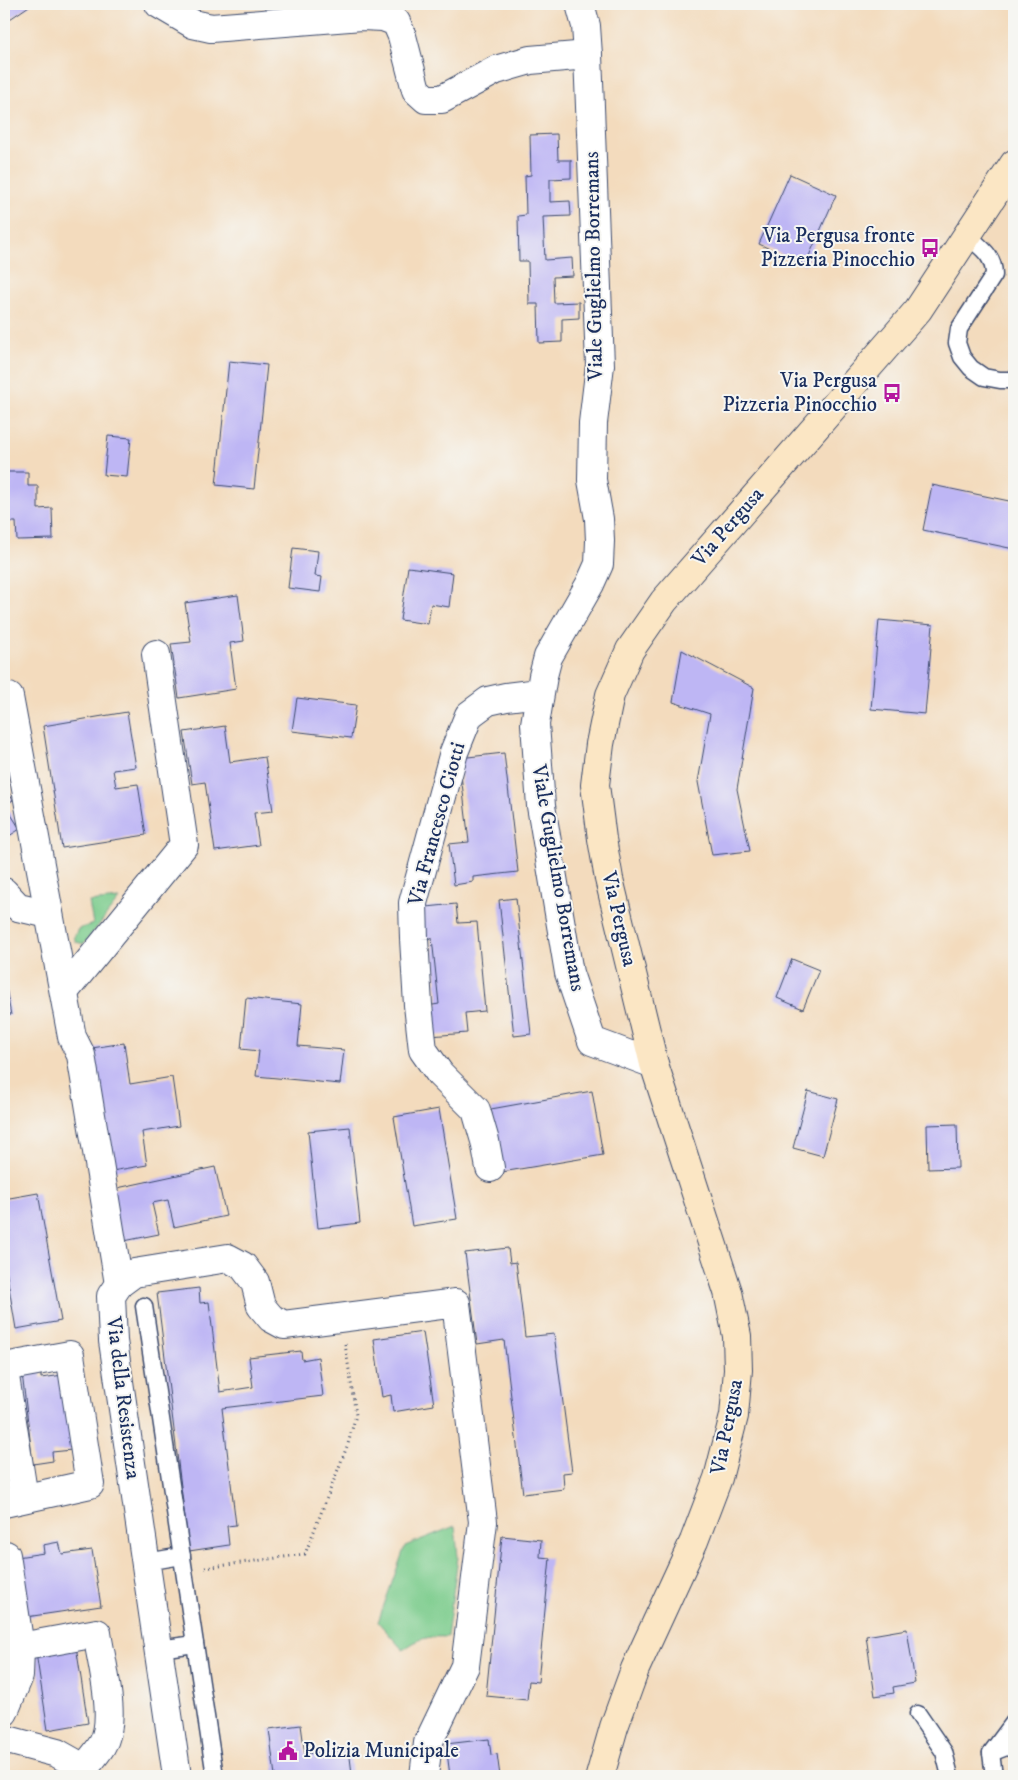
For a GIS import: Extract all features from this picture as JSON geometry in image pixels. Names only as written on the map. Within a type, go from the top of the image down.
[{"type":"main road","name":"Via Pergusa","points":[[600,1776],[614,1727],[635,1669],[694,1541],[718,1478],[734,1416],[738,1370],[736,1336],[728,1292],[654,1064],[609,879],[595,785],[600,744],[610,695],[630,650],[664,601],[918,310],[1014,164]]},
{"type":"street","points":[[159,4],[193,24],[211,28],[362,16],[383,17],[396,22],[402,36],[416,90],[426,99],[442,99],[496,70],[530,60],[588,54]]},
{"type":"street","name":"Viale Guglielmo Borremans","points":[[580,4],[586,26],[588,54],[600,364],[594,423],[592,480],[599,519],[599,564],[590,584],[548,657],[539,693],[535,724],[541,806],[569,972],[592,1041],[654,1064]]},
{"type":"street","points":[[64,992],[184,845],[156,654]]},
{"type":"street","name":"Via Francesco Ciotti","points":[[490,1168],[486,1141],[476,1110],[440,1074],[423,1050],[416,986],[413,903],[454,752],[469,715],[488,701],[506,696],[539,693]]},
{"type":"street","points":[[10,697],[72,1037],[81,1055],[119,1284]]},
{"type":"street","points":[[4,892],[18,907],[49,914]]},
{"type":"street","name":"Via della Resistenza","points":[[177,1776],[113,1341],[110,1296],[119,1284],[134,1273],[228,1258],[243,1266],[255,1282],[261,1306],[271,1318],[284,1325],[456,1303],[484,1522],[465,1666],[428,1744],[424,1776]]},
{"type":"street","points":[[70,1355],[90,1484],[14,1500],[4,1368],[70,1355]]},
{"type":"street","points":[[4,1712],[19,1676],[20,1647],[6,1555]]},
{"type":"street","points":[[4,1739],[57,1753],[73,1762],[80,1775],[102,1745],[108,1730],[109,1706],[96,1633],[20,1647]]},
{"type":"lane","points":[[967,235],[989,255],[994,264],[994,275],[959,329],[956,343],[962,357],[971,368],[984,377],[1014,380]]},
{"type":"lane","points":[[144,1306],[215,1776]]},
{"type":"lane","points":[[146,1562],[183,1564]]},
{"type":"lane","points":[[158,1649],[195,1644]]},
{"type":"lane","points":[[918,1714],[944,1752],[950,1776]]},
{"type":"lane","points":[[994,1776],[990,1753],[1014,1722]]},
{"type":"lane","points":[[990,1753],[1014,1744]]},
{"type":"path","points":[[183,1564],[305,1554],[348,1444],[356,1415],[345,1346]]},
{"type":"green space","points":[[119,899],[84,944],[76,942],[74,937],[78,929],[93,924],[89,902]]},
{"type":"green space","points":[[455,1526],[458,1557],[447,1637],[424,1639],[403,1650],[378,1622],[405,1546]]},
{"type":"building","points":[[4,4],[32,4],[7,21],[4,17]]},
{"type":"building","points":[[557,134],[558,160],[571,160],[571,178],[550,179],[550,202],[570,201],[571,216],[543,217],[545,260],[572,258],[573,276],[553,277],[554,303],[579,302],[579,318],[562,319],[562,342],[539,343],[538,304],[529,304],[528,261],[519,261],[518,216],[526,215],[525,176],[531,175],[530,135]]},
{"type":"building","points":[[790,174],[836,195],[805,265],[759,244]]},
{"type":"building","points":[[229,361],[267,365],[254,489],[216,485]]},
{"type":"building","points":[[108,436],[131,438],[127,477],[104,475]]},
{"type":"building","points":[[4,472],[28,472],[28,486],[38,486],[38,509],[52,508],[53,539],[17,540],[16,522],[4,522]]},
{"type":"building","points":[[932,485],[1014,502],[1014,549],[923,530]]},
{"type":"building","points":[[293,548],[318,551],[315,576],[322,577],[320,592],[288,588]]},
{"type":"building","points":[[408,567],[453,573],[449,607],[431,604],[428,624],[400,620]]},
{"type":"building","points":[[238,595],[244,641],[230,643],[236,689],[179,698],[171,644],[191,642],[185,603]]},
{"type":"building","points":[[879,620],[933,625],[925,714],[871,709]]},
{"type":"building","points":[[682,650],[754,688],[737,789],[750,851],[712,855],[698,782],[710,714],[673,702]]},
{"type":"building","points":[[297,698],[356,705],[351,738],[292,731]]},
{"type":"building","points":[[127,712],[136,767],[113,770],[116,787],[138,784],[146,835],[62,848],[43,726]]},
{"type":"building","points":[[225,726],[230,762],[265,757],[273,811],[254,813],[259,845],[215,851],[205,782],[192,784],[184,732]]},
{"type":"building","points":[[504,753],[518,872],[473,877],[473,882],[454,885],[449,844],[469,842],[459,758]]},
{"type":"building","points":[[4,760],[9,769],[4,772]]},
{"type":"building","points":[[4,785],[13,800],[5,805],[20,829],[6,838],[4,835]]},
{"type":"building","points":[[516,898],[531,1034],[514,1036],[499,900]]},
{"type":"building","points":[[456,904],[458,923],[477,922],[485,1011],[465,1013],[467,1033],[430,1036],[427,1006],[439,1004],[432,938],[420,939],[417,908]]},
{"type":"building","points":[[792,959],[819,970],[803,1009],[777,998]]},
{"type":"building","points":[[4,977],[11,1015],[4,1016]]},
{"type":"building","points":[[246,998],[302,1004],[298,1046],[344,1050],[340,1084],[256,1076],[259,1051],[241,1049]]},
{"type":"building","points":[[124,1043],[130,1084],[172,1077],[179,1126],[142,1132],[147,1165],[106,1172],[92,1048]]},
{"type":"building","points":[[592,1091],[603,1155],[502,1172],[491,1109]]},
{"type":"building","points":[[808,1091],[838,1099],[823,1156],[793,1148]]},
{"type":"building","points":[[439,1109],[457,1219],[412,1226],[394,1117]]},
{"type":"building","points":[[957,1124],[958,1168],[928,1169],[927,1125]]},
{"type":"building","points":[[350,1127],[360,1223],[318,1228],[308,1131]]},
{"type":"building","points":[[215,1167],[226,1216],[174,1227],[168,1200],[152,1203],[159,1234],[119,1242],[108,1190]]},
{"type":"building","points":[[38,1193],[61,1321],[16,1329],[4,1258],[4,1199]]},
{"type":"building","points":[[508,1248],[510,1263],[516,1262],[525,1337],[554,1334],[572,1472],[563,1473],[564,1489],[523,1494],[504,1340],[477,1344],[465,1253]]},
{"type":"building","points":[[199,1288],[200,1303],[209,1302],[220,1392],[253,1387],[249,1357],[301,1351],[302,1360],[318,1357],[323,1396],[222,1408],[236,1525],[227,1526],[229,1545],[189,1551],[157,1293]]},
{"type":"building","points":[[423,1332],[434,1405],[393,1412],[391,1395],[382,1397],[374,1339]]},
{"type":"building","points":[[41,1370],[41,1378],[63,1375],[72,1450],[52,1452],[53,1461],[33,1464],[22,1373]]},
{"type":"building","points":[[502,1536],[541,1540],[540,1557],[550,1558],[538,1682],[529,1681],[527,1700],[486,1696]]},
{"type":"building","points":[[59,1542],[62,1554],[92,1550],[101,1606],[26,1617],[17,1557],[44,1553],[43,1545]]},
{"type":"building","points":[[907,1629],[915,1683],[893,1687],[894,1693],[875,1696],[866,1636]]},
{"type":"building","points":[[76,1646],[88,1723],[48,1730],[36,1653]]},
{"type":"building","name":"Polizia Municipale","points":[[301,1725],[305,1754],[349,1749],[352,1774],[371,1771],[372,1776],[275,1776],[269,1729]]},
{"type":"building","points":[[489,1739],[491,1755],[497,1754],[500,1776],[450,1776],[446,1744]]},
{"type":"place","name":"Via Pergusa fronte Pizzeria Pinocchio","points":[[930,248]]},
{"type":"place","name":"Via Pergusa Pizzeria Pinocchio","points":[[892,393]]},
{"type":"place","name":"Polizia Municipale","points":[[288,1751]]}]
